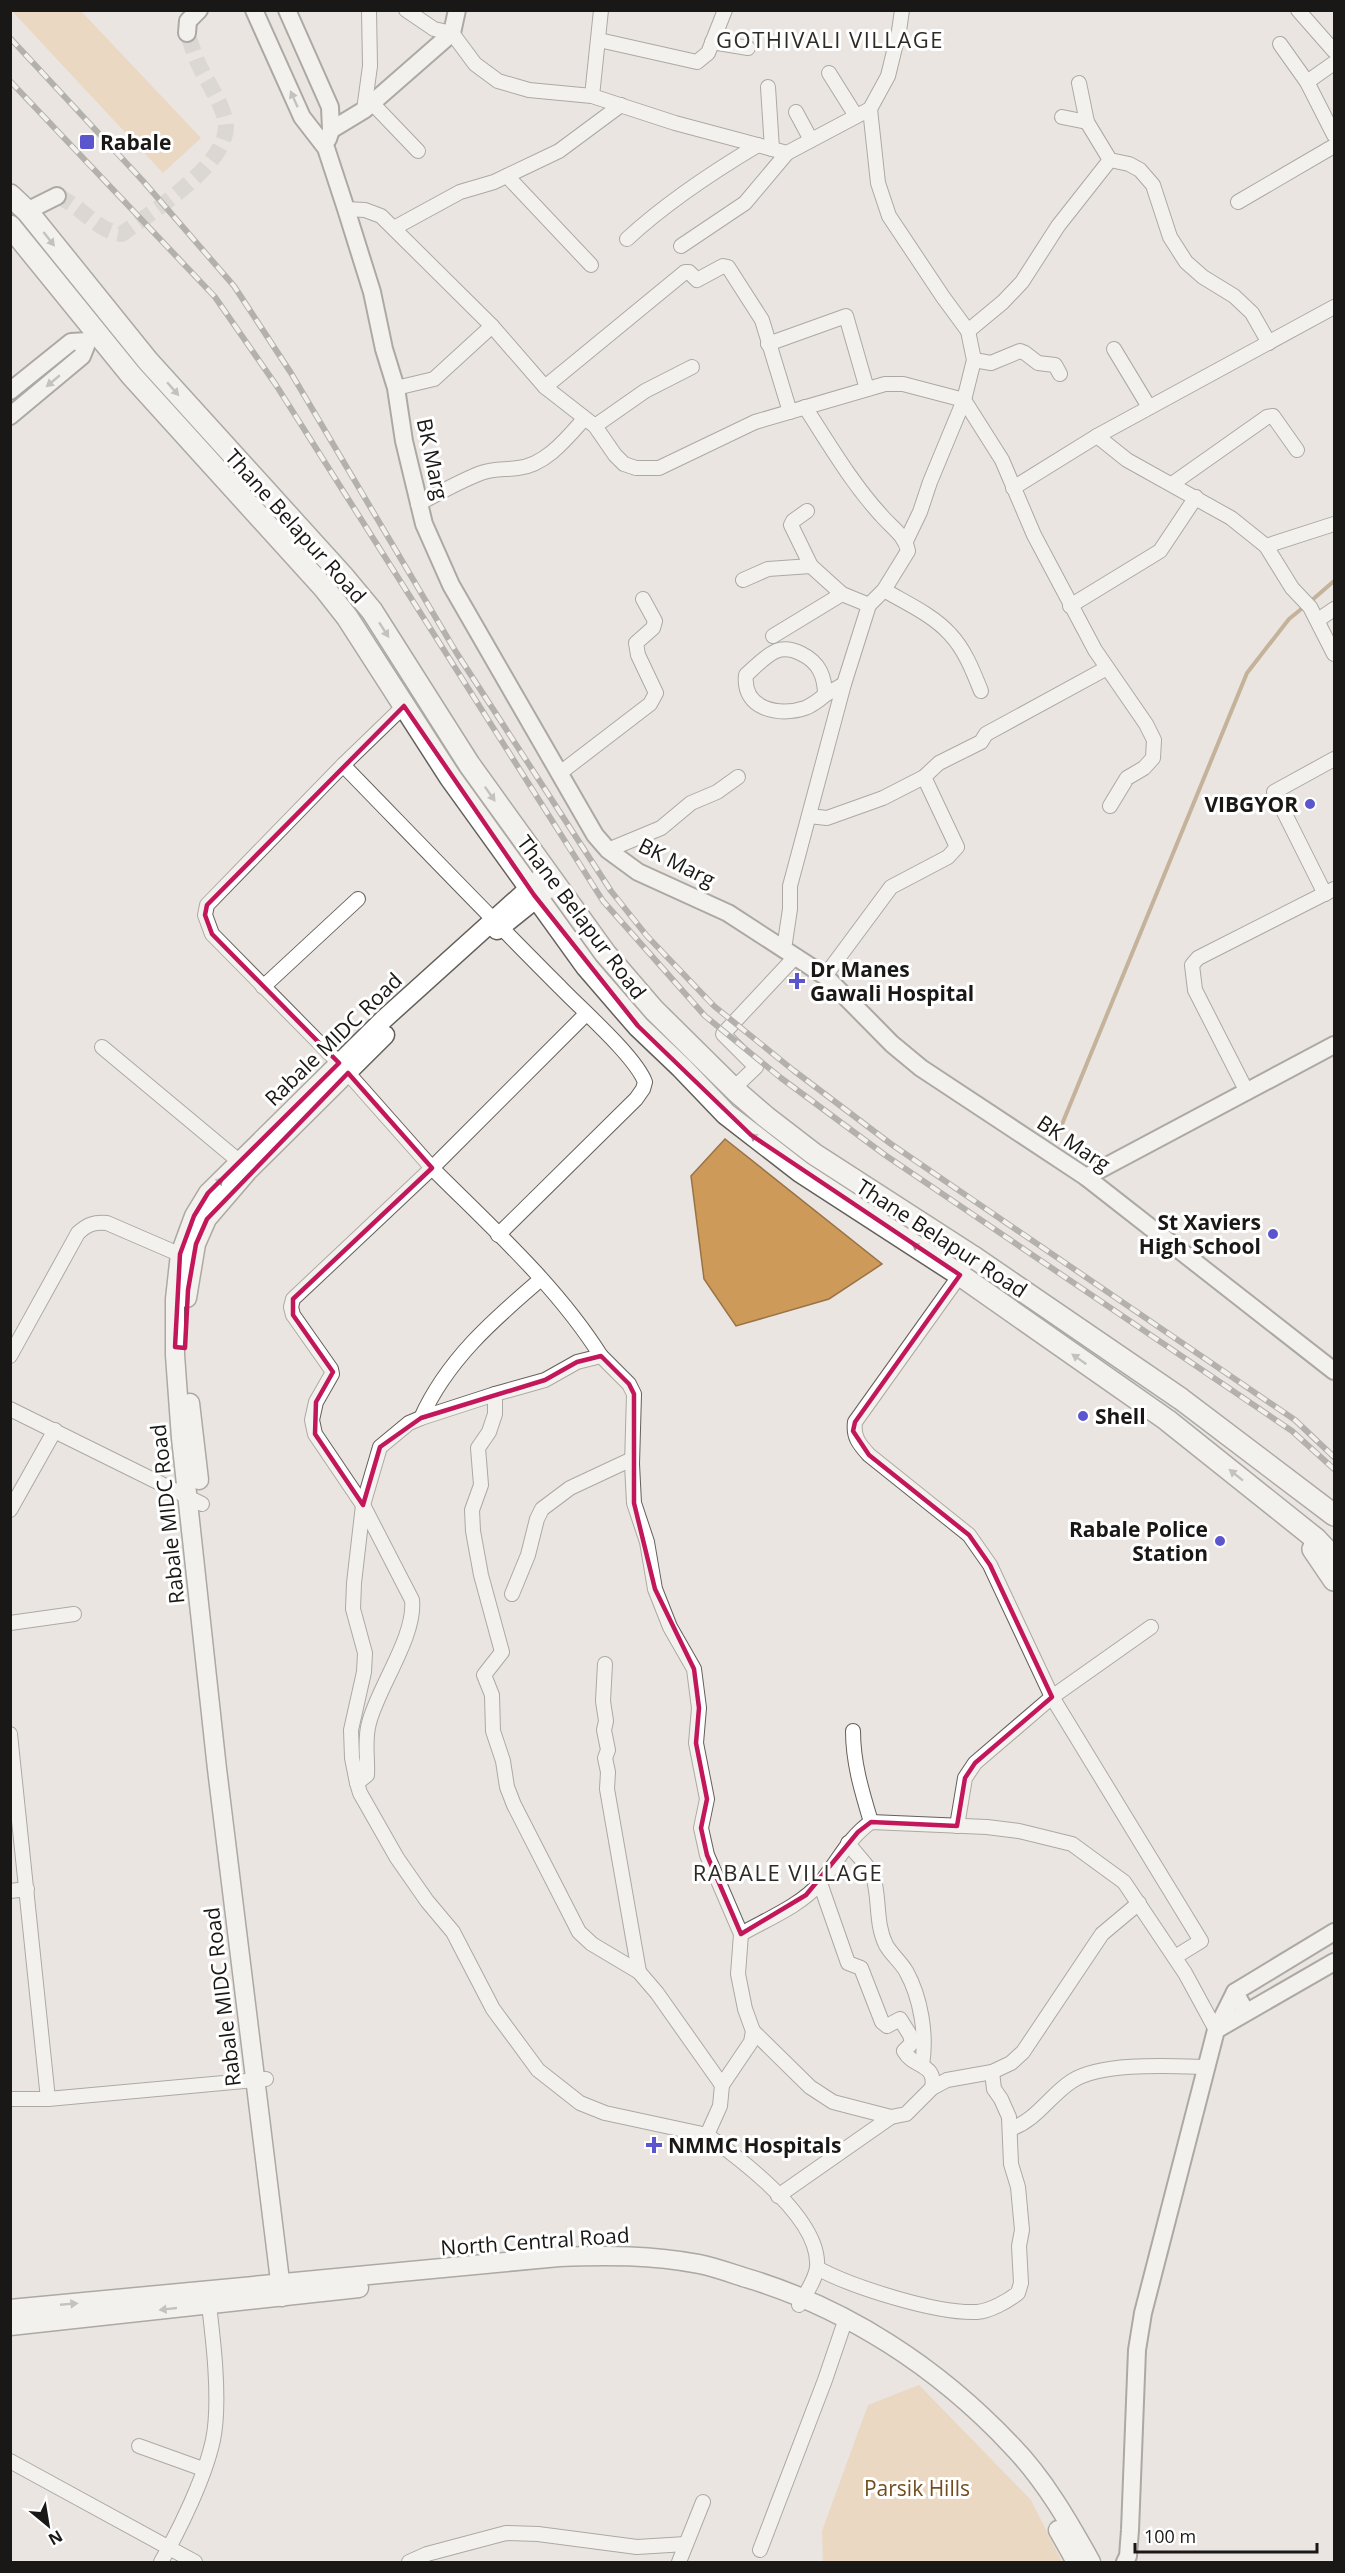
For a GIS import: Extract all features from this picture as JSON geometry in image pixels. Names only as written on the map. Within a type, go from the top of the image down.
[{"type":"main road","name":"Thane Belapur Road","points":[[10,195],[27,212],[148,361],[372,611],[469,764],[550,878],[620,971],[654,1010],[766,1117],[814,1154],[972,1256],[1181,1399],[1300,1490]]},
{"type":"main road","name":"Thane Belapur Road","points":[[10,226],[92,337],[325,589],[353,625],[450,777],[532,892],[602,986],[638,1026],[726,1114],[801,1172],[960,1275],[1167,1420],[1281,1512]]},
{"type":"main road","name":"Rabale MIDC Road","points":[[287,2290],[222,1768],[205,1611],[180,1347],[188,1290],[187,1257],[196,1245],[207,1219],[244,1166],[343,1068],[382,1037],[497,923],[550,878]]},
{"type":"main road","points":[[1300,1490],[1335,1515]]},
{"type":"main road","points":[[1300,1490],[1335,1529]]},
{"type":"main road","points":[[1281,1512],[1335,1558]]},
{"type":"main road","points":[[1281,1512],[1310,1545],[1335,1580]]},
{"type":"main road","name":"North Central Road","points":[[10,2326],[208,2299],[609,2255],[702,2264],[801,2302],[890,2344],[932,2372],[967,2401],[1014,2447],[1052,2498],[1091,2562]]},
{"type":"main road","name":"North Central Road","points":[[10,2309],[208,2299]]},
{"type":"main road","name":"North Central Road","points":[[801,2302],[871,2342],[926,2380],[974,2423],[1008,2459],[1035,2495],[1076,2562]]},
{"type":"street","points":[[187,33],[188,21],[199,10]]},
{"type":"street","points":[[254,10],[302,117],[326,148]]},
{"type":"street","points":[[287,10],[330,106],[331,130],[326,148]]},
{"type":"street","points":[[368,106],[369,10]]},
{"type":"street","points":[[406,10],[434,29],[452,33],[476,64],[498,81],[529,90],[592,96],[787,153]]},
{"type":"street","points":[[331,130],[368,106],[452,33],[457,10]]},
{"type":"street","points":[[592,96],[601,10]]},
{"type":"street","points":[[599,40],[698,62],[708,54],[725,10]]},
{"type":"street","points":[[902,10],[888,76],[870,109],[878,183],[889,216],[968,331],[974,360],[964,400],[920,512],[906,540]]},
{"type":"street","points":[[1298,10],[1335,51]]},
{"type":"street","points":[[712,42],[748,48]]},
{"type":"street","points":[[1280,44],[1307,82],[1335,135]]},
{"type":"street","points":[[1307,82],[1335,63]]},
{"type":"street","points":[[829,73],[856,116]]},
{"type":"street","points":[[1079,83],[1087,122],[1110,160],[1129,164],[1140,170],[1154,185],[1170,237],[1186,262],[1203,277],[1234,296],[1252,313],[1269,343]]},
{"type":"street","points":[[768,87],[772,149]]},
{"type":"street","points":[[394,228],[460,192],[494,182],[559,151],[621,105]]},
{"type":"street","points":[[368,106],[418,151]]},
{"type":"street","points":[[681,246],[745,203],[787,153],[870,109]]},
{"type":"street","points":[[796,112],[811,140]]},
{"type":"street","points":[[1062,117],[1087,122]]},
{"type":"street","points":[[627,239],[657,212],[712,172],[758,145]]},
{"type":"street","points":[[1238,202],[1335,146]]},
{"type":"street","name":"BK Marg","points":[[326,148],[372,292],[384,349],[396,388],[404,441],[424,524],[451,585],[595,835],[608,849],[638,872],[728,913],[825,976],[892,1044],[921,1068],[1086,1177],[1335,1371]]},
{"type":"street","points":[[968,331],[1003,302],[1022,282],[1058,226],[1110,160]]},
{"type":"street","points":[[507,176],[591,265]]},
{"type":"street","points":[[27,212],[57,196]]},
{"type":"street","points":[[346,209],[365,210],[381,216],[492,326],[545,387],[590,422],[624,464],[636,468],[659,468],[755,423],[885,384],[903,384],[964,400],[1002,460],[1034,535],[1070,606],[1154,740],[1153,758],[1144,768],[1127,778],[1110,806]]},
{"type":"street","points":[[545,387],[687,271],[697,280],[717,268],[729,267],[762,320],[789,412]]},
{"type":"street","points":[[1013,488],[1097,436],[1335,307]]},
{"type":"street","points":[[768,344],[846,316],[867,389]]},
{"type":"street","points":[[396,388],[434,379],[492,326]]},
{"type":"street","points":[[10,391],[71,342],[92,337]]},
{"type":"street","points":[[10,416],[82,356],[92,337]]},
{"type":"street","points":[[1114,349],[1149,407]]},
{"type":"street","points":[[974,360],[991,363],[1020,351],[1038,363],[1055,365],[1060,374]]},
{"type":"street","points":[[418,504],[481,473],[493,469],[517,469],[537,462],[590,422],[692,367]]},
{"type":"street","points":[[734,1088],[756,1067],[723,1034],[790,952],[790,886],[844,684],[869,606],[884,590],[908,551],[906,540],[880,514],[848,474],[805,407]]},
{"type":"street","points":[[1172,484],[1267,417],[1273,416],[1279,422],[1297,450]]},
{"type":"street","points":[[1097,436],[1127,460],[1196,497],[1231,519],[1266,546],[1292,588],[1310,607],[1335,654]]},
{"type":"street","points":[[1070,606],[1160,551],[1196,497]]},
{"type":"street","points":[[807,511],[791,525],[812,566],[842,594],[869,606]]},
{"type":"street","points":[[1266,546],[1335,524]]},
{"type":"street","points":[[743,579],[768,569],[812,566]]},
{"type":"street","points":[[884,590],[933,619],[951,634],[971,665],[981,691]]},
{"type":"street","points":[[773,636],[842,594]]},
{"type":"street","points":[[560,773],[650,704],[656,693],[638,655],[636,643],[653,628],[655,621],[644,599]]},
{"type":"street","points":[[1318,620],[1335,609]]},
{"type":"street","points":[[825,695],[822,674],[818,667],[798,652],[788,649],[771,654],[746,675],[746,687],[755,704],[761,708],[793,711],[804,708],[844,684]]},
{"type":"street","points":[[809,816],[827,818],[847,813],[883,798],[924,777],[939,764],[981,742],[986,734],[1107,668]]},
{"type":"street","points":[[404,706],[207,904],[205,915],[212,934],[343,1068],[432,1168],[541,1279],[567,1308],[601,1356],[629,1384],[634,1394],[632,1459],[634,1503],[646,1542],[655,1589],[670,1627],[694,1669],[699,1708],[696,1743],[707,1799],[701,1828],[707,1855],[741,1934],[738,1974],[745,2009],[753,2031],[810,2087],[833,2102],[891,2117]]},
{"type":"street","points":[[1247,1092],[1195,990],[1192,965],[1198,958],[1330,891],[1274,792],[1335,759]]},
{"type":"street","points":[[343,765],[634,1064],[645,1082],[644,1089],[636,1099],[498,1235]]},
{"type":"street","points":[[608,849],[662,828],[691,803],[717,792],[738,777]]},
{"type":"street","points":[[825,976],[891,887],[948,858],[957,847],[924,777]]},
{"type":"street","points":[[263,987],[358,899]]},
{"type":"street","points":[[357,1783],[367,1775],[368,1725],[377,1698],[404,1640],[413,1608],[408,1589],[363,1505],[315,1434],[313,1412],[332,1374],[331,1369],[298,1323],[291,1307],[294,1299],[432,1168],[586,1014]]},
{"type":"street","points":[[1086,1177],[1335,1045]]},
{"type":"street","points":[[102,1047],[244,1166]]},
{"type":"street","points":[[10,1356],[78,1233],[86,1225],[95,1222],[107,1223],[187,1257]]},
{"type":"street","points":[[960,1275],[855,1422],[853,1431],[858,1443],[870,1455],[969,1535],[990,1564],[1052,1697],[1201,1941],[1175,1957]]},
{"type":"street","points":[[421,1418],[433,1390],[452,1365],[491,1322],[541,1279]]},
{"type":"street","points":[[601,1356],[576,1362],[545,1380],[421,1418],[409,1424],[380,1447],[363,1505],[353,1609],[365,1653],[364,1672],[350,1743],[357,1783],[360,1793],[397,1858],[427,1901],[453,1932],[493,2009],[538,2070],[580,2103],[604,2113],[707,2135],[755,2171],[799,2218],[809,2234],[817,2268],[801,2302]]},
{"type":"street","points":[[495,1394],[495,1414],[489,1432],[478,1448],[480,1485],[472,1510],[473,1531],[481,1575],[502,1652],[484,1675],[492,1695],[493,1731],[504,1761],[507,1786],[567,1914],[579,1932],[592,1944],[639,1972],[657,1993],[722,2085]]},
{"type":"street","points":[[10,1408],[196,1501]]},
{"type":"street","points":[[10,1510],[55,1430]]},
{"type":"street","points":[[512,1594],[528,1555],[537,1518],[542,1509],[578,1484],[632,1459]]},
{"type":"street","points":[[10,1623],[74,1614]]},
{"type":"street","points":[[957,1826],[965,1778],[975,1762],[1052,1697],[1151,1627]]},
{"type":"street","points":[[605,1664],[603,1701],[606,1721],[604,1730],[608,1750],[605,1758],[608,1789],[639,1972]]},
{"type":"street","points":[[853,1731],[855,1763],[871,1822]]},
{"type":"street","points":[[10,1734],[48,2099]]},
{"type":"street","points":[[741,1934],[777,1914],[820,1883],[848,1843],[871,1822],[1019,1831],[1072,1844],[1124,1882],[1175,1957],[1216,2030]]},
{"type":"street","points":[[848,1843],[866,1864],[873,1877],[876,1911],[887,1946],[894,1953],[909,1979],[921,2014],[925,2039],[922,2066]]},
{"type":"street","points":[[820,1883],[848,1963],[861,1968],[882,2022],[887,2026],[900,2019],[912,2043],[904,2050],[908,2057],[931,2072],[934,2079],[932,2088]]},
{"type":"street","points":[[10,1891],[27,1889]]},
{"type":"street","points":[[778,2196],[891,2117],[906,2114],[932,2088],[958,2077],[972,2077],[992,2072],[1011,2062],[1023,2052],[1102,1934],[1139,1903]]},
{"type":"street","points":[[1125,2562],[1128,2556],[1130,2530],[1138,2340],[1216,2030],[1235,1992],[1335,1932]]},
{"type":"street","points":[[1216,2030],[1335,1962]]},
{"type":"street","points":[[1235,1992],[1246,2012]]},
{"type":"street","points":[[707,2135],[720,2106],[722,2085],[747,2051],[753,2031]]},
{"type":"street","points":[[1010,2129],[1029,2120],[1074,2080],[1091,2074],[1119,2068],[1206,2067]]},
{"type":"street","points":[[817,2268],[841,2281],[940,2309],[979,2312],[1016,2296],[1020,2289],[1019,2256],[1022,2230],[1018,2187],[1011,2163],[1007,2109],[994,2089],[992,2072]]},
{"type":"street","points":[[10,2099],[48,2099],[260,2079]]},
{"type":"street","points":[[161,2562],[187,2512],[213,2440],[217,2406],[208,2299]]},
{"type":"street","points":[[760,2550],[843,2327]]},
{"type":"street","points":[[138,2446],[202,2469]]},
{"type":"street","points":[[10,2461],[195,2562]]},
{"type":"street","points":[[679,2562],[703,2502]]},
{"type":"street","points":[[409,2562],[427,2554],[506,2533],[538,2534],[637,2547],[686,2544]]},
{"type":"highlighted area","points":[[404,706],[534,895],[638,1026],[751,1135],[960,1275],[855,1422],[853,1431],[869,1455],[969,1535],[990,1565],[1052,1697],[975,1763],[965,1778],[957,1826],[871,1822],[858,1832],[806,1895],[741,1934],[707,1855],[701,1828],[707,1799],[696,1743],[699,1708],[694,1669],[655,1589],[634,1503],[634,1394],[629,1384],[601,1356],[577,1362],[545,1380],[421,1418],[380,1447],[363,1505],[315,1434],[316,1402],[333,1372],[293,1315],[293,1299],[432,1168],[348,1073],[207,1219],[196,1244],[188,1290],[185,1348],[175,1347],[180,1254],[194,1216],[208,1193],[339,1063],[212,934],[205,915],[207,905]]},
{"type":"green space","points":[[12,11],[81,11],[201,138],[163,173]]},
{"type":"green space","name":"Parsik Hills","points":[[919,2385],[1031,2500],[1062,2562],[823,2562],[822,2531],[868,2405]]},
{"type":"shaded area","points":[[725,1139],[882,1264],[829,1299],[736,1326],[704,1279],[691,1176]]},
{"type":"waterway","points":[[1311,601],[1334,581]]},
{"type":"waterway","points":[[1058,1134],[1247,673],[1289,619],[1305,606]]},
{"type":"tunnel","points":[[57,196],[104,228],[122,234],[184,187],[213,158],[222,142],[226,127],[225,120],[219,103],[198,63],[187,33]]},
{"type":"railway","points":[[10,38],[143,181],[234,286],[291,373],[456,652],[611,891],[647,936],[714,1006],[793,1070],[891,1144],[1295,1420],[1334,1457]]},
{"type":"railway","points":[[10,81],[215,297],[276,385],[603,901],[705,1016],[781,1078],[885,1155],[1292,1431],[1334,1469]]},
{"type":"place","name":"Rabale","points":[[87,142]]},
{"type":"place","name":"VIBGYOR","points":[[1310,804]]},
{"type":"place","name":"Dr Manes Gawali Hospital","points":[[797,981]]},
{"type":"place","name":"St Xaviers High School","points":[[1273,1234]]},
{"type":"place","name":"Shell","points":[[1083,1416]]},
{"type":"place","name":"Rabale Police Station","points":[[1220,1541]]},
{"type":"place","name":"NMMC Hospitals","points":[[654,2145]]},
{"type":"district","name":"GOTHIVALI VILLAGE","points":[[830,39]]},
{"type":"district","name":"RABALE VILLAGE","points":[[788,1872]]}]
